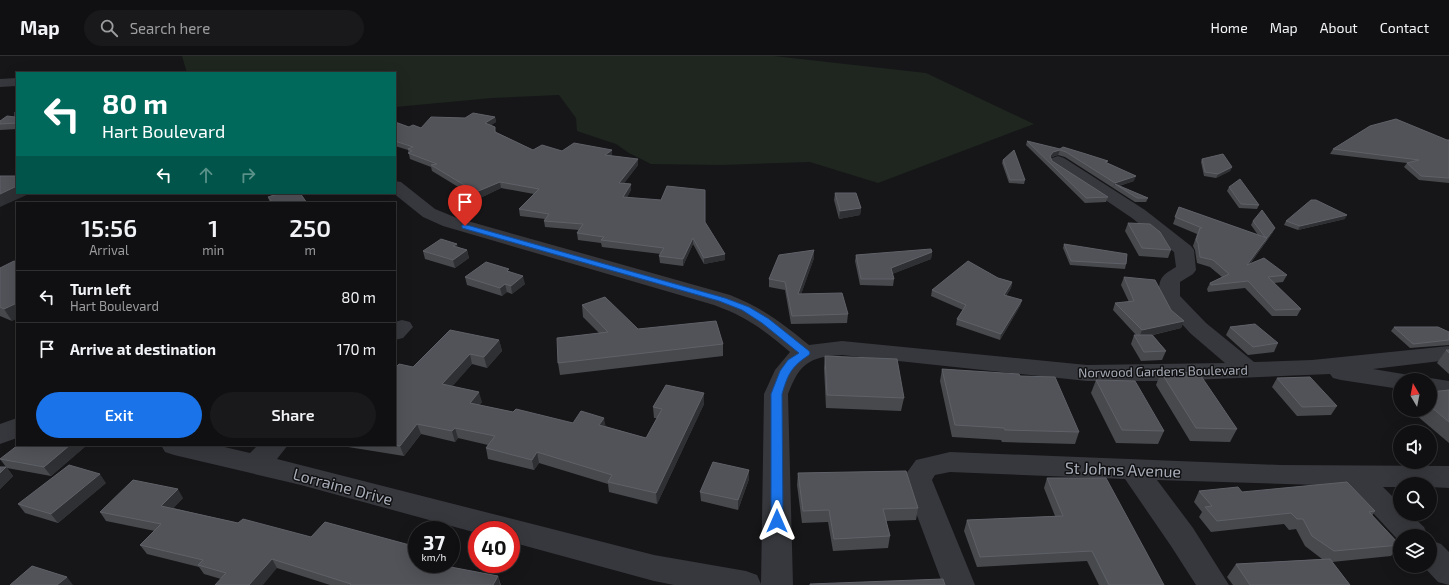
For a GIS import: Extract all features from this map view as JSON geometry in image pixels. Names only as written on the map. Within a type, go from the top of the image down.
[{"type":"street","points":[[0,83],[16,82]]},
{"type":"street","points":[[1058,161],[1137,213],[1166,234],[1184,250],[1186,270],[1170,279],[1169,297],[1198,328],[1248,370]]},
{"type":"street","points":[[396,187],[430,213],[450,222],[714,297],[746,309],[766,321],[805,353],[792,362],[783,373],[776,394],[777,585]]},
{"type":"street","name":"Norwood Gardens Boulevard","points":[[805,353],[823,349],[842,348],[1087,373],[1168,373],[1312,368],[1449,353]]},
{"type":"street","points":[[1312,368],[1393,380]]},
{"type":"street","points":[[1437,387],[1449,389]]},
{"type":"street","points":[[0,435],[16,427]]},
{"type":"street","name":"Lorraine Drive","points":[[178,446],[255,464],[476,521]]},
{"type":"street","points":[[255,464],[275,446]]},
{"type":"street","name":"St Johns Avenue","points":[[959,585],[918,478],[926,467],[950,462],[1134,469],[1449,477]]},
{"type":"street","points":[[1134,469],[1182,537],[1213,585]]},
{"type":"street","points":[[1354,475],[1406,529]]},
{"type":"street","name":"Lorraine Drive","points":[[520,532],[654,568],[746,585]]},
{"type":"street","points":[[1437,560],[1449,573]]},
{"type":"shaded area","points":[[182,56],[774,56],[926,73],[1034,124],[878,183],[810,162],[721,165],[651,164],[629,153],[616,144],[577,131],[576,118],[559,95],[492,98],[396,107],[396,72],[187,72]]},
{"type":"building","points":[[15,112],[16,123],[0,124],[0,121],[7,116],[15,117]]},
{"type":"building","points":[[473,113],[495,117],[485,123],[495,127],[495,132],[533,150],[542,145],[562,151],[574,143],[612,150],[605,155],[638,159],[619,183],[631,184],[623,197],[661,200],[667,186],[705,190],[705,222],[725,254],[704,258],[693,238],[683,259],[659,256],[664,248],[601,240],[604,237],[577,233],[583,224],[544,221],[549,214],[519,209],[539,189],[500,182],[476,192],[431,165],[437,164],[408,153],[412,151],[408,149],[413,147],[396,141],[396,122],[409,127],[413,125],[421,128],[431,117],[465,118]]},
{"type":"building","points":[[1396,119],[1449,140],[1449,178],[1421,176],[1407,163],[1419,160],[1333,149],[1370,126]]},
{"type":"building","points":[[1027,141],[1060,149],[1063,147],[1108,161],[1105,162],[1136,176],[1115,183],[1066,152],[1060,150],[1053,152],[1050,156],[1052,161],[1108,197],[1086,198]]},
{"type":"building","points":[[1014,150],[1025,180],[1010,180],[1003,160]]},
{"type":"building","points":[[1223,154],[1232,167],[1218,174],[1205,172],[1202,159]]},
{"type":"building","points":[[0,176],[16,176],[16,186],[0,194]]},
{"type":"building","points":[[1240,179],[1259,205],[1241,204],[1229,187]]},
{"type":"building","points":[[1115,184],[1148,198],[1137,198]]},
{"type":"building","points":[[835,193],[856,193],[861,208],[840,211]]},
{"type":"building","points":[[278,194],[301,194],[306,202],[272,202],[268,197]]},
{"type":"building","points":[[1311,200],[1316,200],[1347,215],[1300,226],[1286,221]]},
{"type":"building","points":[[1179,207],[1267,238],[1247,265],[1264,258],[1287,275],[1268,277],[1301,309],[1275,310],[1248,281],[1211,285],[1210,283],[1229,274],[1213,260],[1200,257],[1198,243],[1196,240],[1200,228],[1202,228],[1175,217]]},
{"type":"building","points":[[1262,210],[1275,228],[1267,238],[1253,221]]},
{"type":"building","points":[[1128,223],[1150,224],[1160,232],[1171,250],[1142,248]]},
{"type":"building","points":[[441,239],[457,244],[453,246],[467,250],[453,260],[423,251]]},
{"type":"building","points":[[1064,244],[1127,254],[1126,264],[1071,261]]},
{"type":"building","points":[[931,249],[932,252],[891,268],[894,279],[861,279],[856,255]]},
{"type":"building","points":[[814,250],[798,294],[842,293],[848,314],[792,316],[785,282],[769,279],[779,255]]},
{"type":"building","points":[[14,261],[16,262],[16,303],[4,309],[0,307],[0,268]]},
{"type":"building","points":[[968,261],[998,278],[1012,282],[1004,295],[1022,300],[1001,334],[957,319],[966,305],[932,290]]},
{"type":"building","points":[[486,262],[509,269],[507,271],[523,276],[511,286],[505,284],[500,288],[465,277]]},
{"type":"building","points":[[1124,277],[1155,280],[1171,310],[1184,321],[1142,330],[1115,303],[1134,301]]},
{"type":"building","points":[[605,297],[638,329],[716,321],[723,344],[558,363],[557,338],[608,332],[582,305]]},
{"type":"building","points":[[1255,324],[1278,343],[1253,347],[1230,327]]},
{"type":"building","points":[[1394,327],[1438,327],[1449,332],[1449,340],[1413,344]]},
{"type":"building","points":[[450,330],[499,340],[484,357],[470,354],[442,384],[479,392],[470,403],[513,412],[516,409],[573,423],[581,411],[604,418],[599,425],[646,438],[662,409],[653,407],[666,385],[704,393],[656,493],[608,482],[612,475],[537,452],[532,460],[486,448],[495,436],[455,428],[452,431],[417,424],[400,446],[396,445],[396,367],[399,364],[413,367]]},
{"type":"building","points":[[1134,335],[1152,335],[1166,351],[1144,352]]},
{"type":"building","points":[[825,356],[897,359],[904,398],[827,395]]},
{"type":"building","points":[[942,369],[1019,374],[1020,376],[1055,377],[1079,432],[1005,430],[1004,428],[955,425]]},
{"type":"building","points":[[1161,372],[1199,373],[1237,429],[1196,428]]},
{"type":"building","points":[[1310,377],[1337,406],[1302,407],[1277,378]]},
{"type":"building","points":[[1096,380],[1135,381],[1164,431],[1122,430]]},
{"type":"building","points":[[1449,390],[1449,422],[1437,412],[1437,391]]},
{"type":"building","points":[[17,446],[69,446],[44,467],[0,459]]},
{"type":"building","points":[[713,462],[749,470],[738,500],[700,492]]},
{"type":"building","points":[[69,465],[100,474],[51,514],[18,504]]},
{"type":"building","points":[[0,467],[6,467],[0,473]]},
{"type":"building","points":[[906,471],[918,508],[883,509],[890,536],[834,539],[829,510],[803,511],[798,473]]},
{"type":"building","points":[[1047,478],[1106,478],[1164,585],[1109,585],[1092,551],[980,557],[967,520],[1063,516]]},
{"type":"building","points":[[133,480],[178,489],[161,506],[238,523],[243,519],[311,537],[325,522],[408,545],[408,573],[460,573],[460,569],[468,570],[468,573],[482,573],[498,576],[493,585],[350,585],[351,584],[272,559],[249,585],[215,585],[226,573],[198,565],[203,560],[140,545],[161,524],[100,512]]},
{"type":"building","points":[[1347,482],[1375,511],[1369,512],[1393,538],[1393,546],[1334,551],[1312,536],[1303,519],[1297,519],[1291,513],[1217,521],[1205,507],[1212,506],[1199,491],[1238,487],[1242,492]]},
{"type":"building","points":[[1330,559],[1350,585],[1250,585],[1236,564]]},
{"type":"building","points":[[32,566],[67,577],[57,585],[10,585]]},
{"type":"building","points":[[943,579],[945,585],[810,585],[810,584]]},
{"type":"route","points":[[465,226],[722,300],[746,309],[766,321],[805,353],[792,362],[783,373],[776,394],[777,521]]}]
